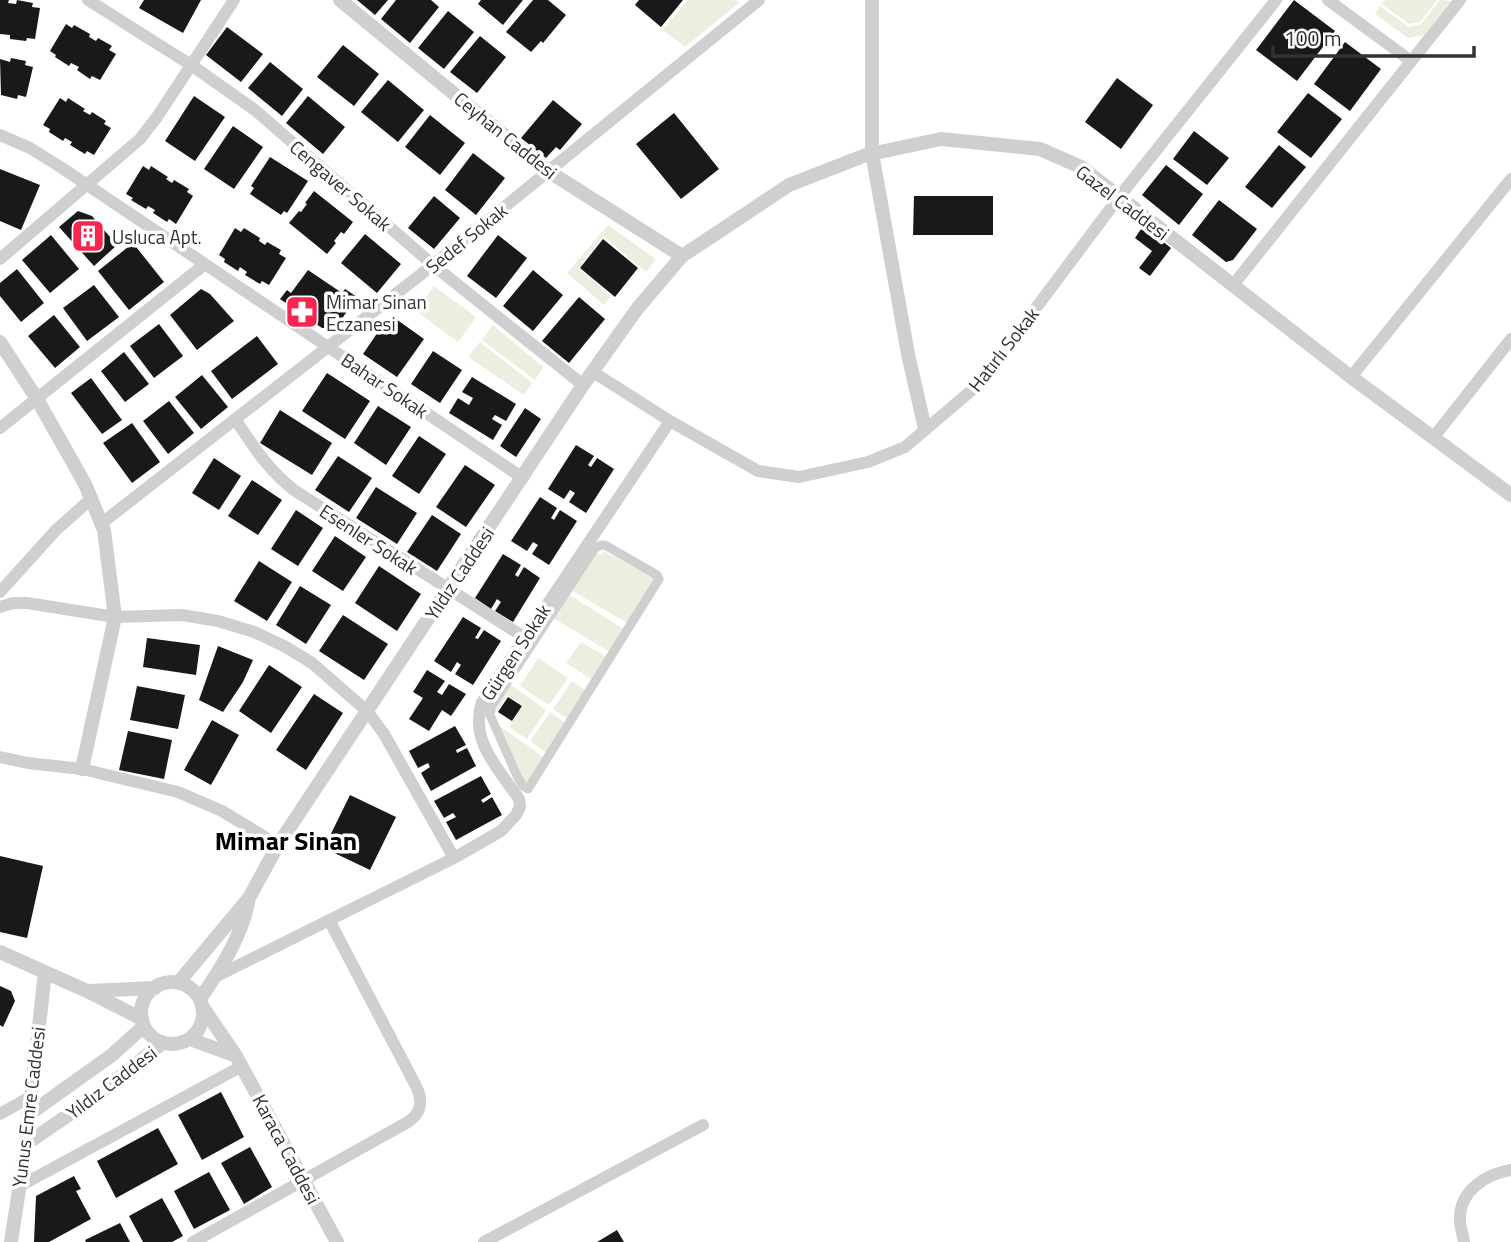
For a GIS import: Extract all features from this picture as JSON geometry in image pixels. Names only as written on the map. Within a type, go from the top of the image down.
[{"type":"street","name":"Cengaver Sokak","points":[[88,0],[191,65],[275,126],[433,265],[583,385]]},
{"type":"street","points":[[0,259],[139,139],[157,117],[234,0]]},
{"type":"street","name":"Ceyhan Caddesi","points":[[340,0],[548,171],[682,256]]},
{"type":"street","name":"Sedef Sokak","points":[[102,523],[433,265],[759,0]]},
{"type":"street","points":[[872,0],[872,153],[908,354],[925,429]]},
{"type":"street","name":"Hatırlı Sokak","points":[[593,372],[670,421],[758,471],[799,477],[868,462],[905,447],[972,391],[1119,197],[1276,0]]},
{"type":"street","points":[[1328,0],[1410,61]]},
{"type":"street","points":[[1233,285],[1460,0]]},
{"type":"street","name":"Bahar Sokak","points":[[0,135],[30,148],[88,185],[523,478]]},
{"type":"street","name":"Gazel Caddesi","points":[[682,256],[789,185],[872,153],[941,139],[1040,149],[1081,167],[1351,377],[1511,495]]},
{"type":"street","points":[[1351,377],[1511,179]]},
{"type":"street","name":"Yıldız Caddesi","points":[[87,991],[155,988],[166,983],[178,983],[249,898],[278,845],[583,385],[637,309],[682,256]]},
{"type":"street","points":[[0,428],[205,264]]},
{"type":"street","points":[[1433,438],[1511,339]]},
{"type":"street","points":[[0,342],[37,399],[92,498],[102,523],[115,617],[82,769]]},
{"type":"street","name":"Esenler Sokak","points":[[235,419],[264,462],[283,481],[447,590],[528,640]]},
{"type":"street","name":"Gürgen Sokak","points":[[215,977],[454,858],[501,831],[509,823],[520,807],[519,799],[484,748],[478,730],[478,714],[490,688],[528,640],[670,421]]},
{"type":"street","points":[[0,592],[56,530],[92,498]]},
{"type":"street","points":[[605,545],[659,577],[528,789],[518,778],[490,711],[528,640],[598,546],[605,545]]},
{"type":"street","points":[[0,607],[27,603],[115,617],[182,615],[218,621],[254,632],[312,663],[367,711],[384,734],[454,858]]},
{"type":"street","points":[[0,757],[82,769],[194,798],[222,811],[278,845]]},
{"type":"street","name":"Yıldız Caddesi","points":[[0,952],[87,991],[143,1023],[152,1037],[162,1043],[177,1044],[190,1038],[200,1027],[201,1003],[240,929],[249,898]]},
{"type":"street","points":[[193,1242],[408,1122],[417,1114],[421,1104],[417,1088],[329,920]]},
{"type":"street","name":"Yunus Emre Caddesi","points":[[11,1242],[26,1144],[45,972]]},
{"type":"street","points":[[178,983],[191,989],[201,1003]]},
{"type":"street","name":"Yıldız Caddesi","points":[[28,1115],[112,1055],[143,1023],[144,1001],[155,988]]},
{"type":"street","name":"Karaca Caddesi","points":[[201,1003],[239,1061],[337,1242]]},
{"type":"street","points":[[190,1038],[239,1061]]},
{"type":"street","name":"Yıldız Caddesi","points":[[26,1144],[102,1092],[162,1043]]},
{"type":"street","points":[[18,1187],[239,1061]]},
{"type":"street","points":[[2,1111],[30,1097]]},
{"type":"street","points":[[484,1242],[703,1125]]},
{"type":"street","points":[[1464,1242],[1460,1220],[1469,1193],[1483,1179],[1511,1170]]},
{"type":"green space","points":[[688,0],[736,0],[739,3],[685,47],[663,30]]},
{"type":"green space","points":[[1385,0],[1437,0],[1420,22],[1409,24],[1382,4]]},
{"type":"green space","points":[[1440,0],[1451,1],[1424,35],[1408,38],[1375,14],[1380,6],[1409,27],[1421,24]]},
{"type":"green space","points":[[608,225],[656,259],[646,272],[603,236],[578,268],[611,296],[604,305],[567,273]]},
{"type":"green space","points":[[434,286],[476,317],[458,342],[416,311]]},
{"type":"green space","points":[[493,325],[543,367],[535,380],[482,340]]},
{"type":"green space","points":[[480,342],[532,383],[524,395],[468,357]]},
{"type":"green space","points":[[603,551],[655,578],[629,624],[571,590],[595,552],[601,555]]},
{"type":"green space","points":[[568,594],[624,629],[610,652],[553,618]]},
{"type":"green space","points":[[581,642],[607,657],[594,681],[566,663]]},
{"type":"green space","points":[[538,658],[568,678],[549,705],[520,686]]},
{"type":"green space","points":[[572,681],[587,691],[569,720],[553,709]]},
{"type":"green space","points":[[508,683],[546,710],[527,739],[509,727],[523,705],[507,695],[496,713],[493,710]]},
{"type":"green space","points":[[550,712],[567,724],[548,754],[530,741]]},
{"type":"green space","points":[[497,724],[545,758],[526,785]]},
{"type":"building","points":[[0,0],[9,0],[8,3],[16,4],[17,0],[33,3],[32,7],[40,8],[35,39],[10,39],[10,35],[0,34]]},
{"type":"building","points":[[144,0],[201,0],[183,33],[139,8]]},
{"type":"building","points":[[357,0],[388,0],[375,15]]},
{"type":"building","points":[[396,0],[431,0],[439,7],[410,43],[381,19]]},
{"type":"building","points":[[481,0],[523,0],[503,25],[478,4]]},
{"type":"building","points":[[533,0],[548,0],[566,15],[543,43],[541,41],[531,52],[506,32]]},
{"type":"building","points":[[639,0],[683,0],[661,27],[635,5]]},
{"type":"building","points":[[1294,0],[1335,31],[1297,81],[1256,50]]},
{"type":"building","points":[[448,11],[474,32],[444,69],[418,48]]},
{"type":"building","points":[[66,24],[72,28],[74,25],[90,34],[89,37],[96,41],[98,38],[112,46],[109,50],[116,54],[100,80],[92,76],[90,79],[77,70],[79,67],[71,63],[69,66],[50,51]]},
{"type":"building","points":[[227,27],[263,54],[241,82],[206,55]]},
{"type":"building","points":[[480,36],[506,57],[477,93],[450,72]]},
{"type":"building","points":[[1345,42],[1381,69],[1350,111],[1314,84]]},
{"type":"building","points":[[343,45],[379,74],[354,106],[317,77]]},
{"type":"building","points":[[11,58],[26,61],[25,65],[33,67],[26,97],[18,95],[17,99],[1,95],[0,59],[10,62]]},
{"type":"building","points":[[270,62],[303,89],[282,116],[248,88]]},
{"type":"building","points":[[1117,78],[1153,105],[1121,149],[1085,122]]},
{"type":"building","points":[[388,80],[424,110],[398,142],[361,112]]},
{"type":"building","points":[[1308,93],[1342,119],[1311,158],[1277,132]]},
{"type":"building","points":[[194,96],[225,117],[195,161],[165,141]]},
{"type":"building","points":[[308,96],[345,127],[323,154],[286,123]]},
{"type":"building","points":[[60,98],[66,102],[68,98],[90,115],[92,112],[106,121],[104,124],[111,128],[94,155],[87,151],[85,154],[70,145],[72,142],[65,138],[63,141],[43,125]]},
{"type":"building","points":[[553,100],[582,124],[560,150],[556,147],[546,158],[521,138]]},
{"type":"building","points":[[674,113],[719,169],[681,199],[636,144]]},
{"type":"building","points":[[430,115],[465,143],[440,175],[405,147]]},
{"type":"building","points":[[233,126],[263,147],[234,189],[204,169]]},
{"type":"building","points":[[1194,131],[1229,158],[1207,185],[1173,159]]},
{"type":"building","points":[[1279,145],[1306,167],[1272,208],[1245,187]]},
{"type":"building","points":[[473,153],[505,178],[476,215],[445,190]]},
{"type":"building","points":[[270,157],[308,181],[287,213],[284,211],[281,215],[250,194],[254,188],[251,186]]},
{"type":"building","points":[[1166,165],[1203,194],[1179,225],[1142,195]]},
{"type":"building","points":[[143,166],[149,170],[151,166],[168,177],[166,179],[172,183],[174,180],[189,189],[187,192],[193,196],[176,224],[169,219],[167,222],[153,213],[155,210],[148,206],[146,209],[126,194]]},
{"type":"building","points":[[0,169],[40,185],[21,230],[0,221]]},
{"type":"building","points":[[314,191],[353,222],[344,234],[341,232],[327,254],[289,223],[301,212]]},
{"type":"building","points":[[434,196],[460,218],[434,249],[408,228]]},
{"type":"building","points":[[914,196],[993,196],[993,235],[913,235]]},
{"type":"building","points":[[1219,200],[1257,229],[1233,260],[1226,262],[1192,235]]},
{"type":"building","name":"Usluca Apt.","points":[[78,211],[92,216],[117,245],[94,266],[59,227]]},
{"type":"building","points":[[1143,226],[1171,248],[1150,276],[1139,268],[1152,251],[1135,238]]},
{"type":"building","points":[[235,228],[241,232],[244,228],[260,238],[259,241],[265,245],[267,242],[281,250],[279,254],[286,258],[269,285],[262,281],[260,284],[245,275],[247,272],[240,267],[238,271],[224,262],[225,259],[219,255]]},
{"type":"building","points":[[365,234],[401,264],[377,293],[341,263]]},
{"type":"building","points":[[51,235],[79,269],[50,293],[22,260]]},
{"type":"building","points":[[498,235],[527,258],[496,298],[467,276]]},
{"type":"building","points":[[603,239],[638,268],[615,297],[580,268]]},
{"type":"building","points":[[133,243],[164,282],[129,310],[98,271]]},
{"type":"building","points":[[17,269],[44,303],[21,322],[0,296],[0,283]]},
{"type":"building","points":[[308,270],[342,293],[345,289],[357,297],[341,320],[330,328],[322,328],[280,299],[287,290],[291,293]]},
{"type":"building","points":[[533,270],[563,295],[533,331],[503,306]]},
{"type":"building","points":[[94,285],[119,317],[87,341],[63,308]]},
{"type":"building","points":[[201,289],[210,294],[234,321],[197,350],[170,315]]},
{"type":"building","points":[[579,297],[605,319],[569,363],[542,341]]},
{"type":"building","points":[[54,315],[80,347],[55,368],[28,336]]},
{"type":"building","points":[[396,319],[424,339],[397,377],[363,354],[380,329]]},
{"type":"building","points":[[159,324],[183,356],[154,378],[130,346]]},
{"type":"building","points":[[257,336],[278,364],[232,399],[211,371]]},
{"type":"building","points":[[433,351],[462,370],[440,403],[411,384]]},
{"type":"building","points":[[124,352],[149,384],[125,402],[101,371]]},
{"type":"building","points":[[327,373],[370,401],[345,439],[302,411]]},
{"type":"building","points":[[202,375],[228,407],[201,429],[175,397]]},
{"type":"building","points":[[472,377],[516,404],[506,421],[495,415],[492,419],[502,425],[493,440],[449,413],[458,398],[469,405],[473,398],[462,392]]},
{"type":"building","points":[[91,378],[122,420],[102,434],[71,393]]},
{"type":"building","points":[[169,401],[194,433],[168,454],[143,421]]},
{"type":"building","points":[[378,406],[411,427],[386,465],[354,443]]},
{"type":"building","points":[[525,408],[541,419],[516,457],[500,446]]},
{"type":"building","points":[[280,410],[332,443],[312,475],[260,443]]},
{"type":"building","points":[[132,423],[160,462],[132,483],[103,443]]},
{"type":"building","points":[[419,436],[446,454],[419,494],[392,476]]},
{"type":"building","points":[[576,445],[594,456],[588,465],[591,467],[597,458],[614,469],[586,513],[569,502],[575,493],[570,490],[564,499],[548,489]]},
{"type":"building","points":[[338,456],[372,478],[349,512],[315,490]]},
{"type":"building","points":[[214,458],[241,476],[219,510],[192,493]]},
{"type":"building","points":[[465,465],[495,485],[466,527],[436,507]]},
{"type":"building","points":[[252,480],[282,500],[258,535],[228,516]]},
{"type":"building","points":[[376,487],[417,513],[397,544],[356,518]]},
{"type":"building","points":[[540,497],[557,508],[551,518],[554,520],[560,510],[577,521],[549,565],[532,554],[538,545],[533,542],[527,551],[511,541]]},
{"type":"building","points":[[296,510],[323,528],[298,566],[271,549]]},
{"type":"building","points":[[432,515],[461,534],[437,571],[407,552]]},
{"type":"building","points":[[335,536],[366,557],[343,591],[312,571]]},
{"type":"building","points":[[503,554],[521,565],[515,575],[518,577],[524,567],[540,578],[513,622],[495,611],[501,602],[497,599],[491,609],[475,598]]},
{"type":"building","points":[[259,561],[292,582],[267,621],[234,601]]},
{"type":"building","points":[[379,566],[421,594],[397,631],[355,603]]},
{"type":"building","points":[[300,586],[331,605],[306,644],[276,625]]},
{"type":"building","points":[[343,615],[388,644],[364,680],[319,651]]},
{"type":"building","points":[[463,617],[481,628],[475,638],[478,639],[484,630],[501,641],[473,685],[455,674],[461,665],[457,662],[451,672],[434,661]]},
{"type":"building","points":[[147,638],[200,645],[196,675],[143,667]]},
{"type":"building","points":[[218,646],[253,660],[243,682],[223,712],[199,700]]},
{"type":"building","points":[[269,665],[302,687],[271,733],[239,711]]},
{"type":"building","points":[[427,670],[445,681],[437,692],[442,695],[449,684],[466,694],[451,716],[442,710],[429,731],[409,719],[423,698],[413,692]]},
{"type":"building","points":[[137,686],[185,695],[178,729],[130,720]]},
{"type":"building","points":[[314,694],[343,713],[306,770],[276,750]]},
{"type":"building","points":[[508,697],[522,706],[512,721],[498,712]]},
{"type":"building","points":[[212,720],[239,735],[211,785],[184,770]]},
{"type":"building","points":[[455,726],[466,745],[456,750],[457,753],[467,748],[476,766],[431,791],[421,773],[430,767],[428,763],[418,768],[409,751]]},
{"type":"building","points":[[128,731],[172,740],[164,779],[119,770]]},
{"type":"building","points":[[481,776],[491,794],[481,800],[483,803],[492,797],[502,815],[456,840],[446,822],[456,817],[453,813],[444,818],[434,801]]},
{"type":"building","points":[[350,795],[396,817],[370,870],[324,848]]},
{"type":"building","points":[[0,856],[43,866],[27,938],[0,932]]},
{"type":"building","points":[[0,986],[11,991],[15,1001],[3,1027],[0,1025]]},
{"type":"building","points":[[221,1092],[244,1137],[202,1160],[178,1115]]},
{"type":"building","points":[[158,1128],[178,1164],[116,1198],[97,1161]]},
{"type":"building","points":[[250,1147],[272,1187],[244,1204],[221,1163]]},
{"type":"building","points":[[209,1172],[230,1210],[194,1229],[174,1191]]},
{"type":"building","points":[[74,1176],[81,1189],[76,1191],[91,1219],[49,1242],[34,1242],[36,1196]]},
{"type":"building","points":[[162,1198],[183,1236],[172,1242],[143,1242],[129,1216]]},
{"type":"building","points":[[120,1223],[130,1242],[86,1242],[85,1240]]},
{"type":"building","points":[[617,1230],[624,1242],[597,1242]]},
{"type":"place","name":"Usluca Apt.","points":[[88,236]]},
{"type":"place","name":"Mimar Sinan Eczanesi","points":[[302,312]]},
{"type":"district","name":"Mimar Sinan","points":[[286,840]]}]
